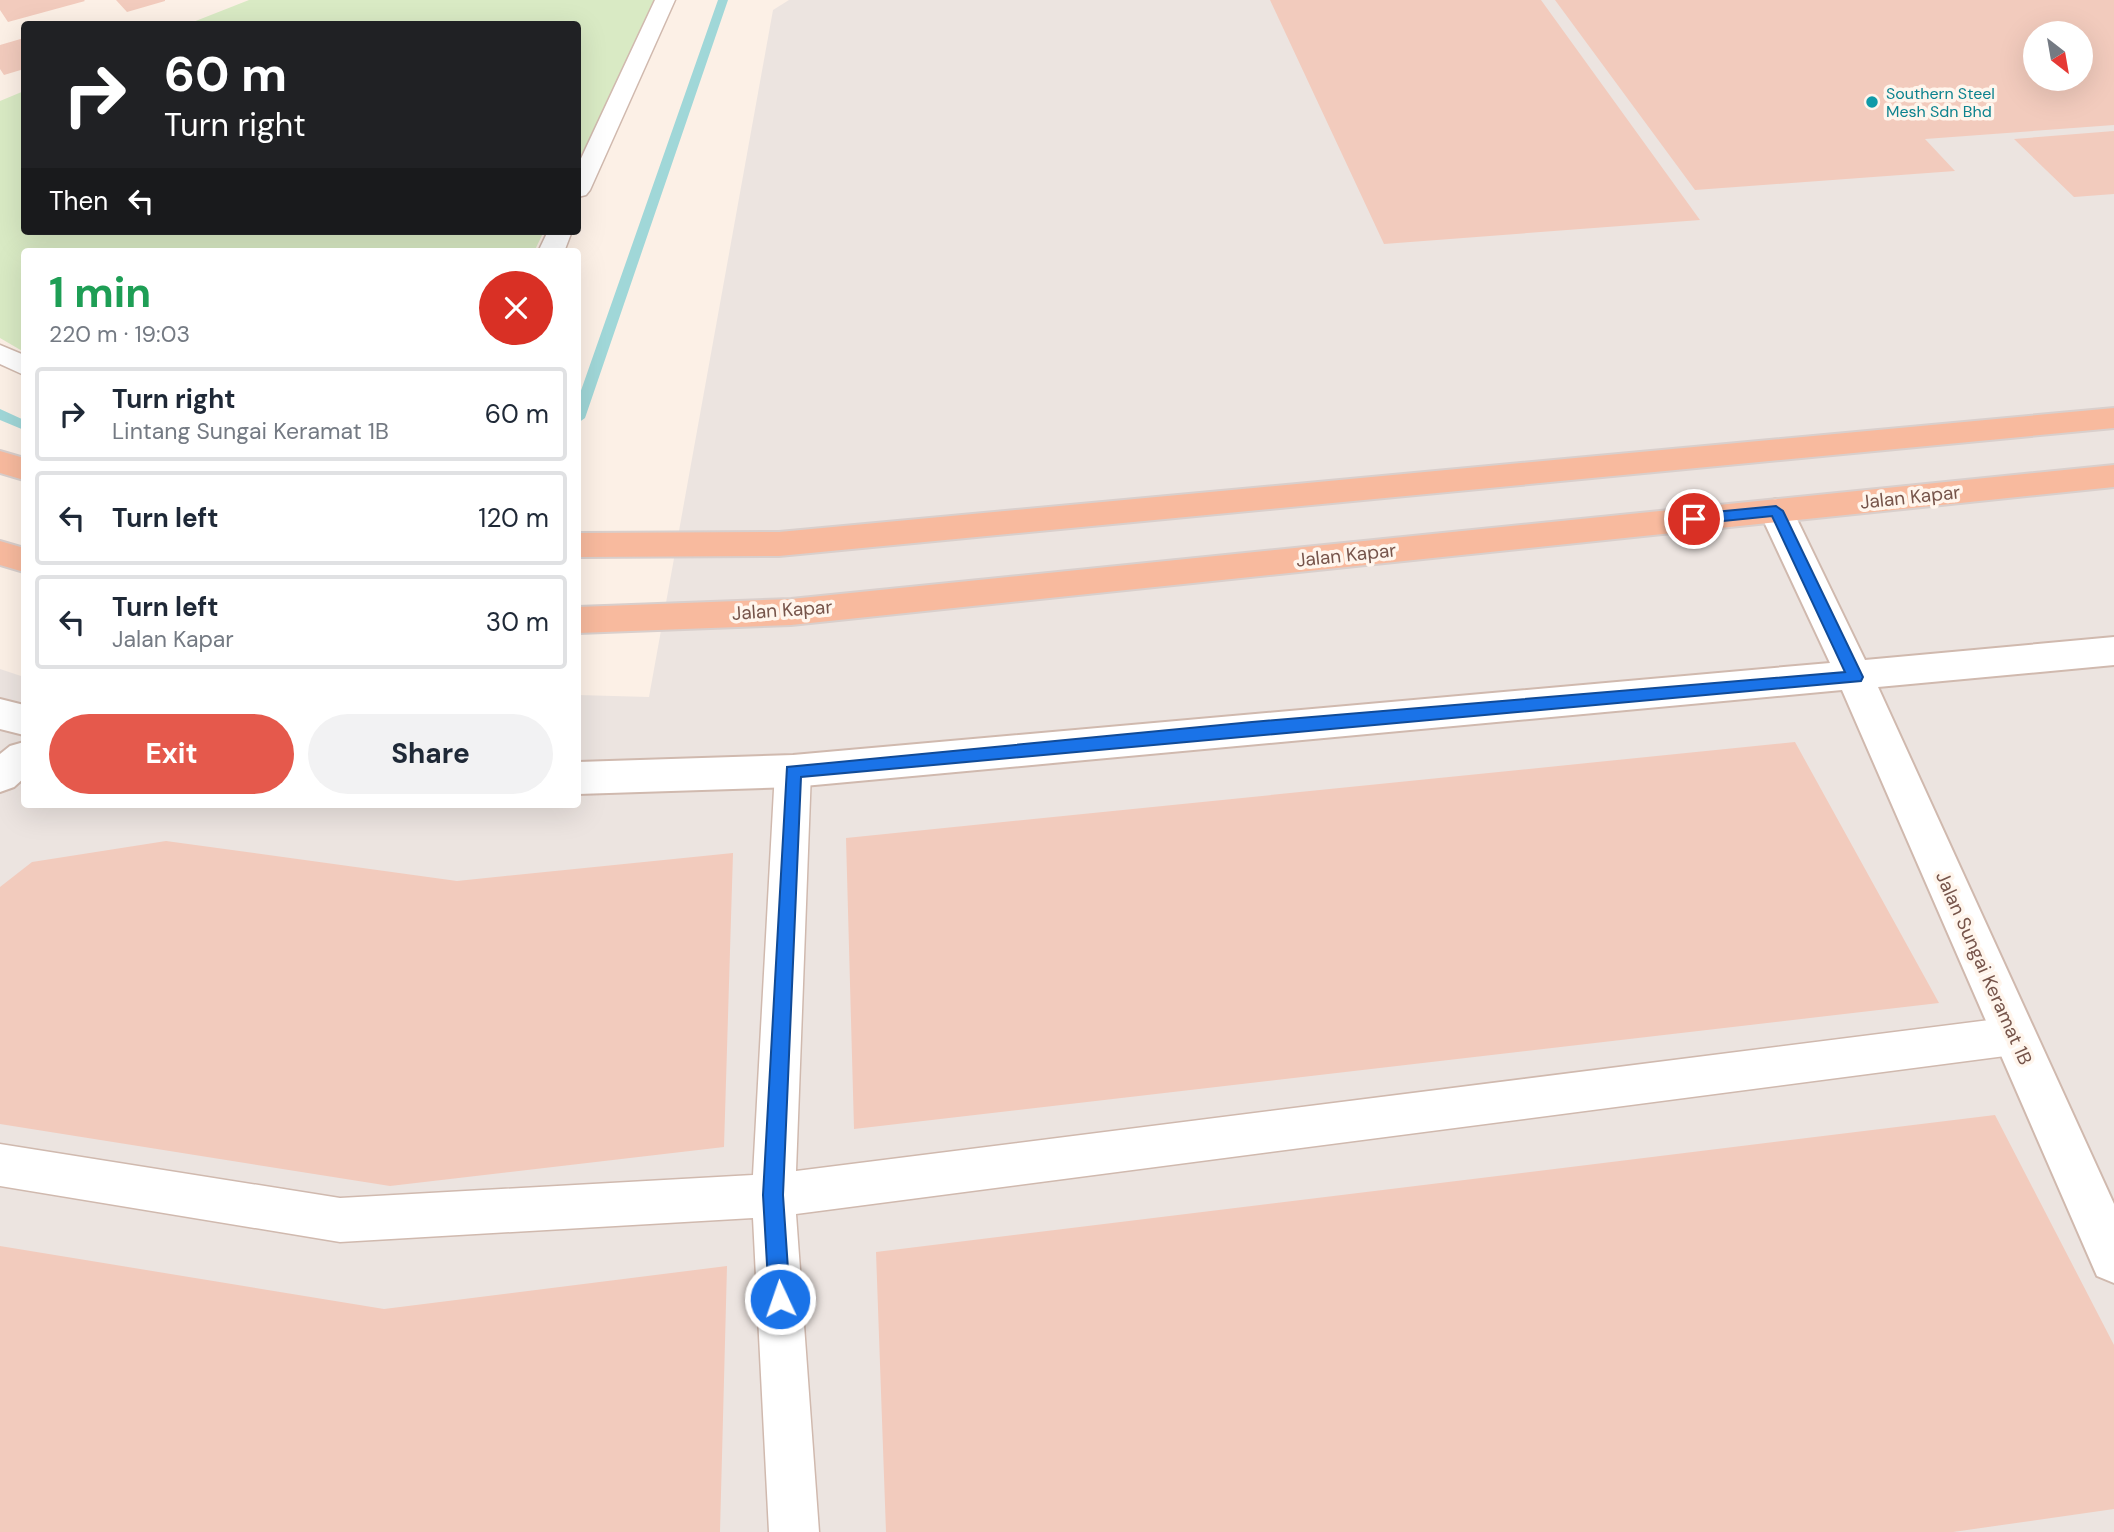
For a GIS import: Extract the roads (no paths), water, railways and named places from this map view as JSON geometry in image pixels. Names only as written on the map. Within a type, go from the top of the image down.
[{"type":"highway","points":[[581,545],[779,544],[2114,418]]},
{"type":"highway","points":[[0,462],[21,468]]},
{"type":"highway","name":"Jalan Kapar","points":[[581,620],[791,612],[2114,476]]},
{"type":"highway","points":[[0,553],[21,559]]},
{"type":"street","name":"Jalan Sungai Keramat 1B","points":[[1776,511],[1855,677],[2114,1259]]},
{"type":"street","points":[[581,778],[793,771],[1855,677],[2114,651]]},
{"type":"street","points":[[0,714],[21,719]]},
{"type":"street","points":[[0,776],[21,759]]},
{"type":"lane","points":[[581,183],[664,0]]},
{"type":"lane","points":[[0,353],[21,364]]},
{"type":"lane","points":[[793,771],[773,1195],[794,1532]]},
{"type":"lane","points":[[0,1165],[340,1220],[773,1195],[2013,1036]]},
{"type":"waterway","points":[[581,409],[723,0]]},
{"type":"waterway","points":[[0,414],[21,424]]},
{"type":"place","name":"Southern Steel Mesh Sdn Bhd","points":[[1872,102]]}]
